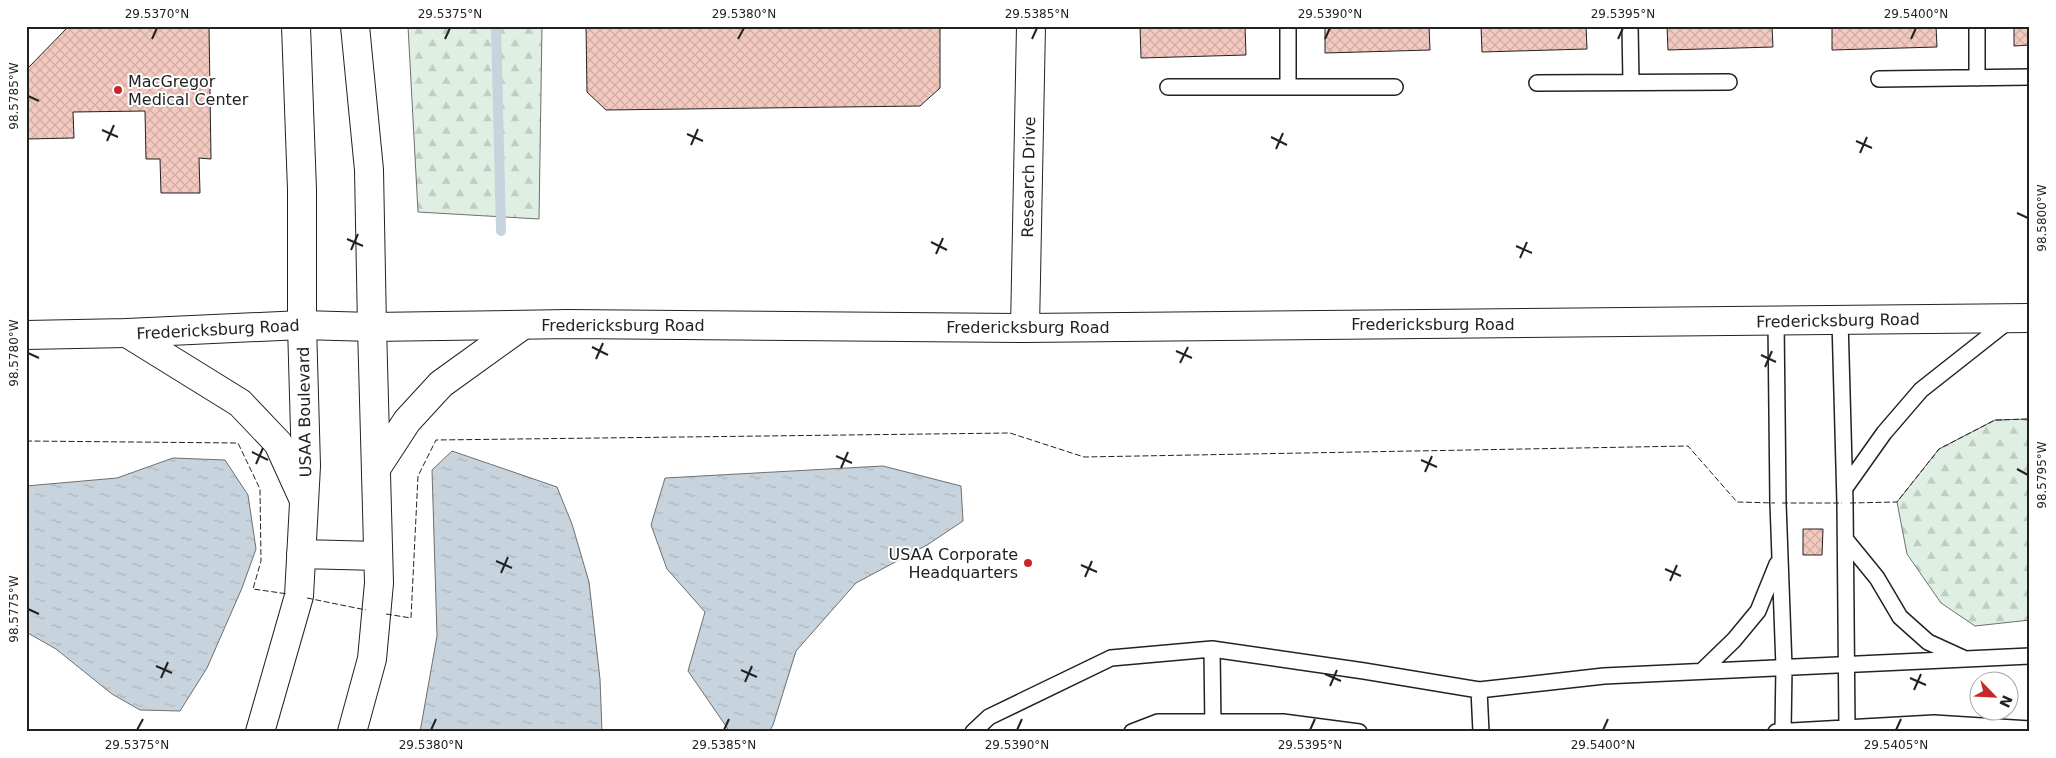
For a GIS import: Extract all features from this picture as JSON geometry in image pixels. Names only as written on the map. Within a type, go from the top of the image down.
[{"type":"street","name":"USAA Boulevard","points":[[263,731],[299,596],[306,466],[302,325],[302,190],[296,26]]},
{"type":"street","points":[[352,732],[372,659],[379,583],[369,170],[355,26]]},
{"type":"street","name":"Research Drive","points":[[1025,328],[1032,26]]},
{"type":"street","name":"Fredericksburg Road","points":[[26,335],[127,333],[302,325],[372,327],[568,324],[1025,328],[2021,318]]},
{"type":"street","points":[[377,467],[407,421],[441,384],[523,325]]},
{"type":"street","points":[[127,333],[240,403],[278,444],[304,503]]},
{"type":"street","points":[[301,554],[378,556]]},
{"type":"lane","points":[[1288,26],[1288,87]]},
{"type":"lane","points":[[1630,26],[1631,82]]},
{"type":"lane","points":[[1977,26],[1977,78]]},
{"type":"lane","points":[[1879,79],[2030,77]]},
{"type":"lane","points":[[1537,83],[1729,82]]},
{"type":"lane","points":[[1168,88],[1395,87]]},
{"type":"lane","points":[[1845,488],[1884,433],[1921,390],[2021,318]]},
{"type":"lane","points":[[1840,320],[1846,540],[1847,728]]},
{"type":"lane","points":[[1776,321],[1784,668],[1783,731]]},
{"type":"lane","points":[[1846,540],[1877,578],[1900,617],[1928,642],[1965,659]]},
{"type":"lane","points":[[1702,671],[1734,640],[1758,611],[1780,558]]},
{"type":"lane","points":[[973,732],[989,717],[1111,658],[1212,649],[1479,690],[1604,676],[2030,656]]},
{"type":"lane","points":[[1212,649],[1213,727]]},
{"type":"lane","points":[[1479,690],[1481,732]]},
{"type":"lane","points":[[1132,732],[1158,722],[1213,727],[1283,722],[1359,732]]},
{"type":"lane","points":[[1776,732],[1934,723],[2030,729]]},
{"type":"green space","points":[[408,26],[542,26],[539,219],[418,212]]},
{"type":"green space","points":[[2030,419],[2030,620],[1975,626],[1941,603],[1907,554],[1897,502],[1939,449],[1995,420]]},
{"type":"water","points":[[452,451],[557,487],[572,524],[589,582],[600,679],[602,732],[420,732],[437,636],[432,470]]},
{"type":"water","points":[[173,458],[225,460],[248,495],[256,549],[242,588],[207,668],[180,711],[140,710],[112,694],[56,649],[26,632],[26,486],[117,478]]},
{"type":"water","points":[[883,466],[961,486],[963,521],[927,545],[856,583],[796,651],[773,725],[769,732],[730,732],[688,671],[705,612],[667,569],[651,525],[665,478]]},
{"type":"building","name":"MacGregor Medical Center","points":[[69,26],[209,26],[211,159],[199,158],[200,193],[161,193],[160,159],[146,159],[145,111],[73,112],[74,138],[26,139],[26,70]]},
{"type":"building","points":[[586,26],[940,26],[940,88],[920,106],[606,110],[587,92]]},
{"type":"building","points":[[1140,26],[1245,26],[1246,55],[1141,58]]},
{"type":"building","points":[[1325,26],[1429,26],[1430,50],[1325,53]]},
{"type":"building","points":[[1481,26],[1586,26],[1587,49],[1482,52]]},
{"type":"building","points":[[1667,26],[1772,26],[1773,47],[1668,50]]},
{"type":"building","points":[[1832,26],[1936,26],[1937,47],[1832,50]]},
{"type":"building","points":[[2014,26],[2030,26],[2030,45],[2014,46]]},
{"type":"building","points":[[1803,529],[1823,529],[1822,555],[1803,555]]},
{"type":"waterway","points":[[496,26],[501,231]]},
{"type":"fence","points":[[1850,503],[1897,502],[1939,449],[1995,420],[2030,419]]},
{"type":"fence","points":[[386,614],[411,618],[418,476],[436,440],[1010,433],[1084,457],[1688,446],[1737,502],[1775,503]]},
{"type":"fence","points":[[26,441],[238,443],[260,489],[261,561],[253,589],[288,594]]},
{"type":"fence","points":[[1782,503],[1842,503]]},
{"type":"fence","points":[[307,598],[366,610]]},
{"type":"place","name":"MacGregor Medical Center","points":[[118,90]]},
{"type":"place","name":"USAA Corporate Headquarters","points":[[1028,563]]}]
